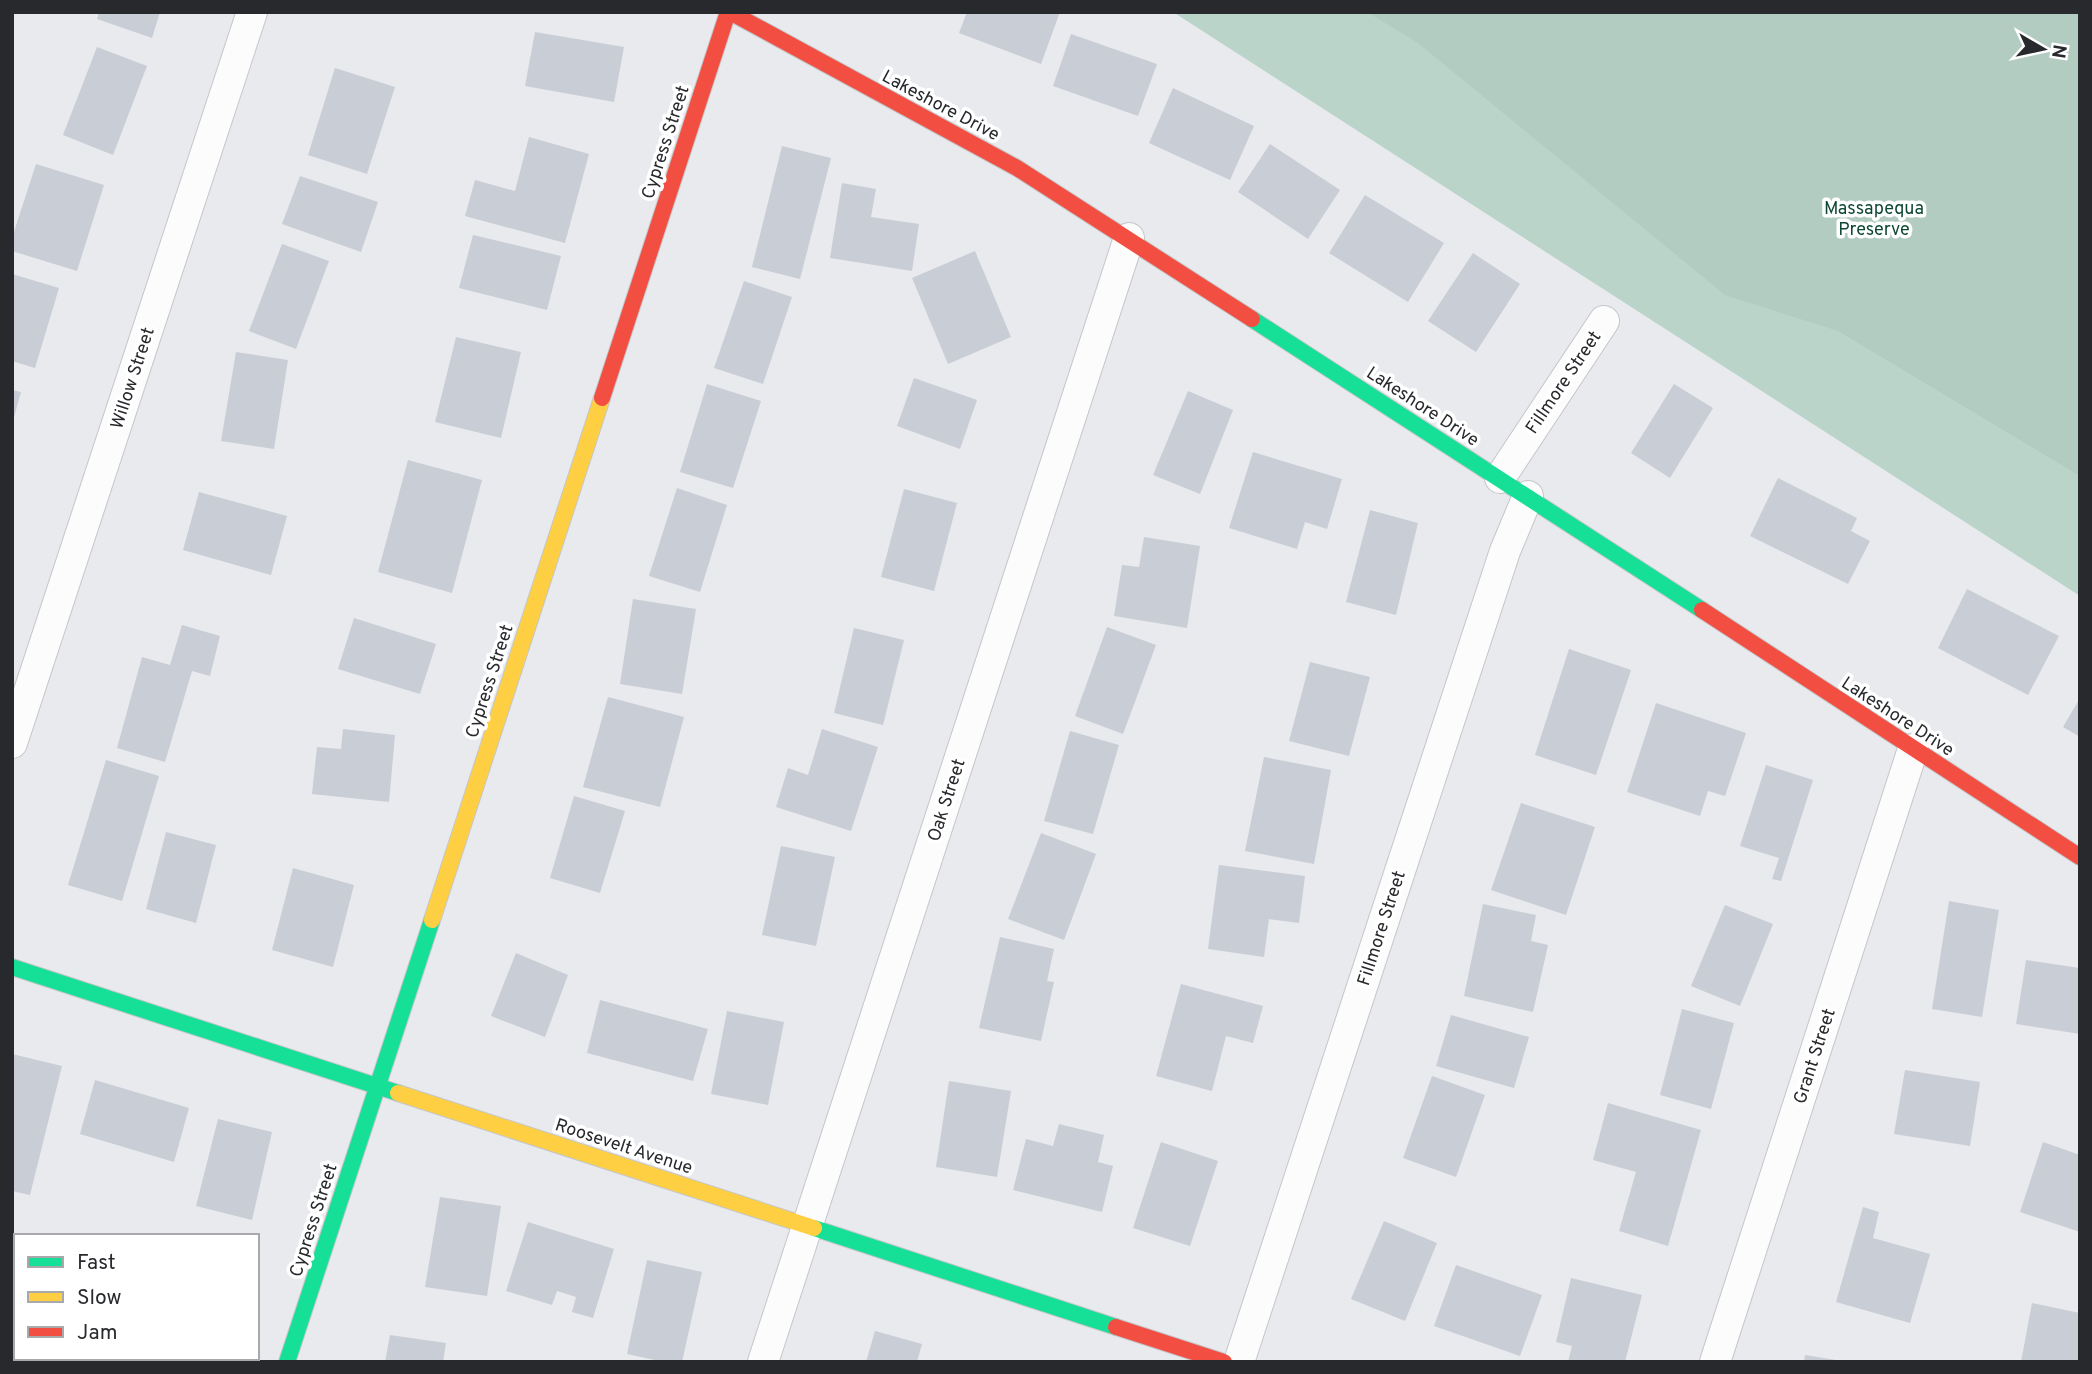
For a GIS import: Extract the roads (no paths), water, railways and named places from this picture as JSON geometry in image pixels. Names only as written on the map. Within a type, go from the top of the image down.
[{"type":"street","name":"Willow Street","points":[[12,743],[252,12]]},
{"type":"street","name":"Lakeshore Drive","points":[[729,12],[1017,168],[1129,238],[2080,857]]},
{"type":"street","name":"Cypress Street","points":[[287,1362],[729,12]]},
{"type":"street","name":"Oak Street","points":[[763,1362],[1129,238]]},
{"type":"street","name":"Fillmore Street","points":[[1500,478],[1604,321]]},
{"type":"street","name":"Fillmore Street","points":[[1240,1362],[1505,551],[1528,496]]},
{"type":"street","name":"Grant Street","points":[[1715,1362],[1913,749]]},
{"type":"street","name":"Roosevelt Avenue","points":[[12,967],[1224,1362]]},
{"type":"park label","name":"Massapequa Preserve","points":[[1874,218]]}]
